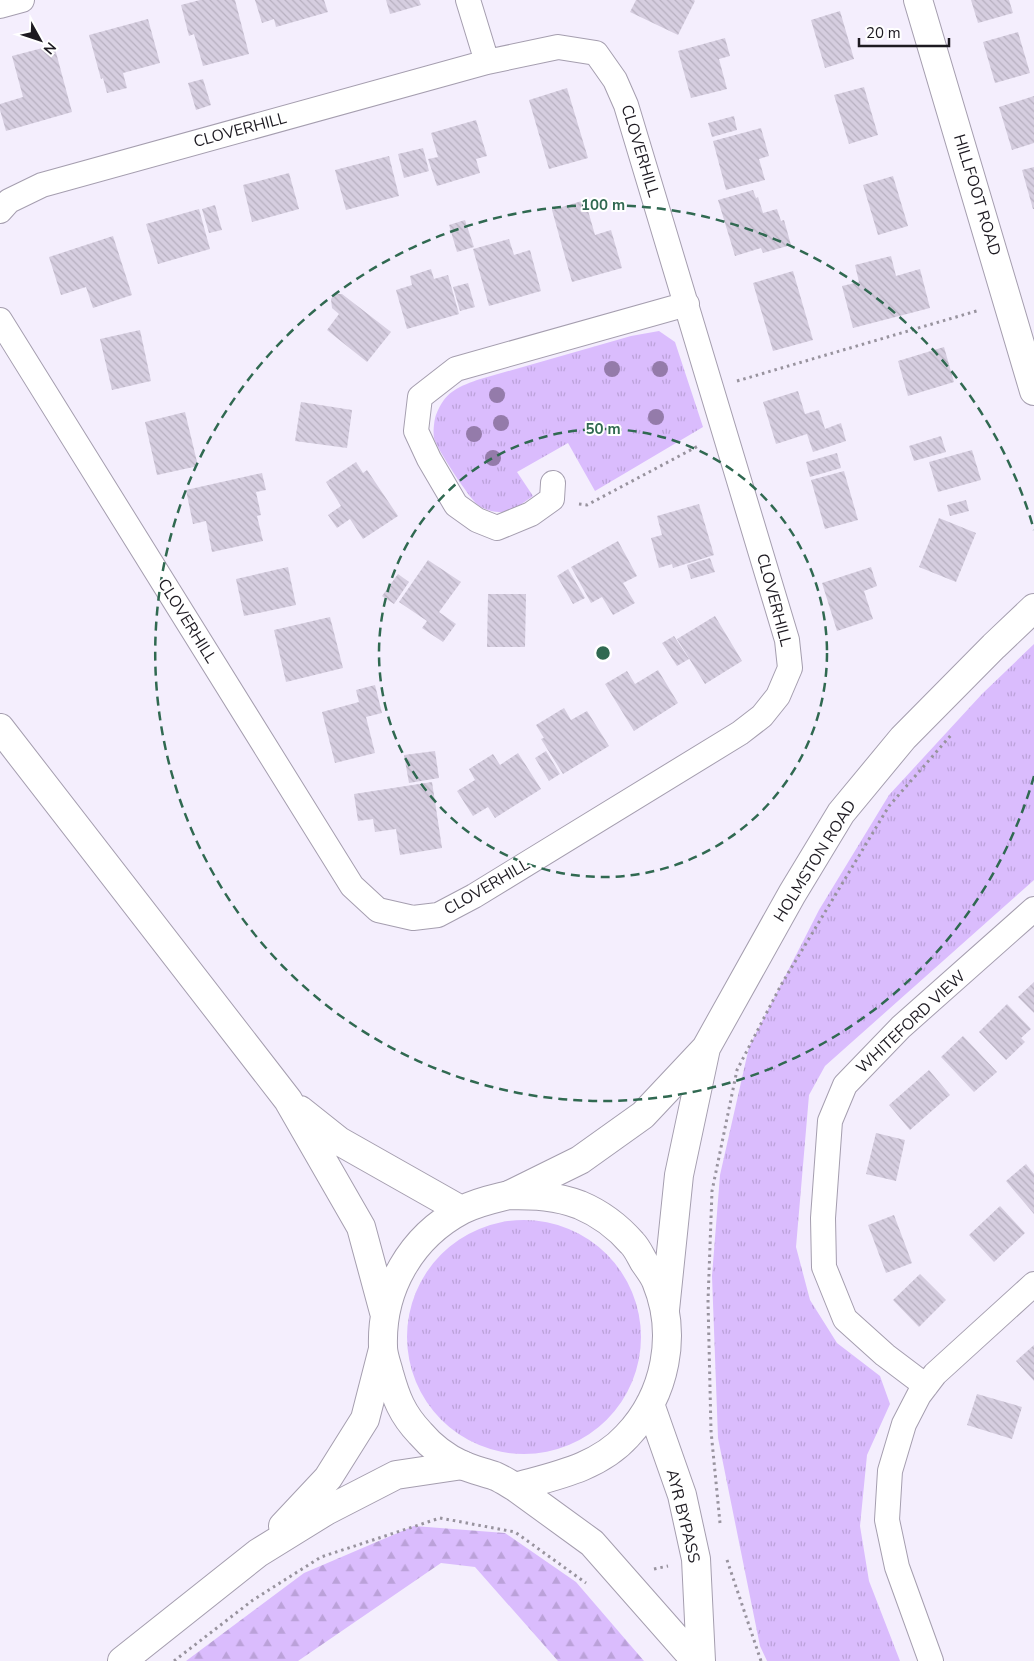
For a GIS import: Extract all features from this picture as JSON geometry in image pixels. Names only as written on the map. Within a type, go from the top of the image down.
[{"type":"main road","name":"HILLFOOT ROAD","points":[[918,0],[1034,391]]},
{"type":"main road","name":"HOLMSTON ROAD","points":[[706,1048],[792,894],[842,813],[903,738],[1034,608]]},
{"type":"main road","points":[[0,728],[288,1100],[361,1227],[385,1314]]},
{"type":"main road","points":[[509,1196],[580,1160],[643,1115],[706,1048]]},
{"type":"main road","points":[[665,1310],[679,1175],[706,1048]]},
{"type":"main road","points":[[288,1100],[339,1141],[461,1210]]},
{"type":"main road","points":[[258,1553],[328,1478],[365,1419],[383,1349],[385,1314],[392,1285],[409,1255],[426,1235],[461,1210],[482,1201],[509,1196],[533,1195],[558,1198],[581,1206],[608,1221],[632,1243],[656,1280],[665,1310],[668,1335],[664,1370],[650,1404],[627,1436],[606,1454],[576,1470],[515,1487]]},
{"type":"main road","points":[[383,1349],[396,1398],[421,1435],[442,1453],[462,1465],[497,1477],[515,1487],[592,1543],[696,1661]]},
{"type":"main road","name":"AYR BYPASS","points":[[650,1404],[682,1495],[696,1559],[701,1661]]},
{"type":"main road","points":[[122,1661],[258,1553],[326,1511],[396,1475],[462,1465]]},
{"type":"street","points":[[0,6],[22,0]]},
{"type":"street","points":[[468,0],[487,62]]},
{"type":"street","name":"CLOVERHILL","points":[[0,211],[9,201],[42,185],[487,62],[558,47],[596,53],[615,80],[626,105],[787,640],[790,668],[778,696],[762,716],[740,733],[482,891],[438,915],[413,918],[378,910],[352,886],[0,320]]},
{"type":"street","points":[[553,491],[531,514],[498,528],[477,520],[456,505],[416,432],[420,397],[456,369],[686,304]]},
{"type":"street","name":"WHITEFORD VIEW","points":[[926,1386],[884,1355],[845,1319],[824,1267],[823,1218],[830,1121],[845,1084],[901,1027],[1034,909]]},
{"type":"street","points":[[932,1661],[897,1567],[887,1520],[890,1471],[904,1424],[919,1395],[934,1374],[1034,1284]]},
{"type":"path","points":[[712,388],[1008,302]]},
{"type":"path","points":[[553,491],[587,505],[725,431]]},
{"type":"path","points":[[720,1528],[711,1431],[708,1300],[712,1191],[737,1070],[780,985],[889,806],[952,733]]},
{"type":"path","points":[[174,1661],[253,1600],[321,1557],[440,1518],[515,1532],[587,1584]]},
{"type":"path","points":[[629,1585],[655,1568],[696,1559],[722,1547],[761,1661]]},
{"type":"green space","points":[[659,331],[675,342],[703,427],[595,491],[568,443],[517,472],[533,496],[513,509],[497,512],[483,508],[474,501],[447,462],[434,438],[436,415],[447,396],[477,380],[631,336]]},
{"type":"green space","points":[[1034,644],[1034,880],[825,1066],[809,1095],[796,1247],[810,1300],[837,1343],[880,1376],[890,1404],[867,1455],[860,1526],[869,1581],[900,1661],[767,1661],[760,1646],[718,1438],[712,1276],[720,1175],[749,1047],[819,910],[889,795],[982,694]]},
{"type":"green space","points":[[512,1220],[536,1220],[569,1228],[579,1233],[599,1246],[615,1262],[633,1292],[641,1325],[641,1349],[633,1382],[615,1412],[599,1428],[569,1446],[536,1454],[512,1454],[479,1446],[469,1441],[449,1428],[433,1412],[415,1382],[407,1349],[407,1325],[415,1292],[420,1282],[433,1262],[449,1246],[479,1228]]},
{"type":"green space","points":[[414,1526],[505,1533],[576,1582],[644,1661],[558,1661],[475,1567],[441,1563],[298,1661],[186,1661],[304,1573]]},
{"type":"building","points":[[200,0],[235,0],[249,54],[203,66],[194,34],[189,36],[181,5]]},
{"type":"building","points":[[255,0],[324,0],[328,12],[276,27],[274,19],[262,23]]},
{"type":"building","points":[[386,0],[419,0],[421,5],[390,14]]},
{"type":"building","points":[[636,0],[695,1],[678,35],[630,12]]},
{"type":"building","points":[[971,0],[1009,0],[1013,13],[978,23]]},
{"type":"building","points":[[840,11],[854,59],[825,68],[811,20]]},
{"type":"building","points":[[148,19],[160,63],[123,73],[127,88],[107,93],[103,78],[101,79],[89,35]]},
{"type":"building","points":[[1018,32],[1030,73],[995,83],[983,42]]},
{"type":"building","points":[[725,38],[730,56],[719,59],[727,89],[691,98],[678,51]]},
{"type":"building","points":[[54,45],[72,112],[6,131],[0,104],[23,97],[12,56]]},
{"type":"building","points":[[203,79],[211,105],[196,110],[188,83]]},
{"type":"building","points":[[864,87],[878,135],[849,144],[834,95]]},
{"type":"building","points":[[567,88],[588,158],[549,169],[529,100]]},
{"type":"building","points":[[1034,96],[1034,143],[1012,150],[999,107]]},
{"type":"building","points":[[734,116],[737,130],[712,137],[708,123]]},
{"type":"building","points":[[476,120],[487,156],[476,159],[480,173],[437,186],[428,159],[438,157],[431,133]]},
{"type":"building","points":[[761,128],[769,156],[759,159],[765,180],[726,190],[713,141]]},
{"type":"building","points":[[423,148],[429,171],[404,178],[398,154]]},
{"type":"building","points":[[389,156],[399,196],[346,210],[335,170]]},
{"type":"building","points":[[1034,167],[1034,209],[1033,209],[1022,170]]},
{"type":"building","points":[[289,173],[299,209],[252,222],[243,185]]},
{"type":"building","points":[[893,176],[908,226],[878,235],[863,185]]},
{"type":"building","points":[[753,190],[756,198],[758,197],[763,213],[777,209],[781,221],[784,220],[791,245],[763,253],[761,248],[735,256],[718,200]]},
{"type":"building","points":[[585,200],[595,235],[611,230],[622,268],[572,282],[552,210]]},
{"type":"building","points":[[215,205],[222,230],[209,233],[202,209]]},
{"type":"building","points":[[199,209],[210,249],[158,264],[146,224]]},
{"type":"building","points":[[465,220],[474,247],[457,252],[449,225]]},
{"type":"building","points":[[113,236],[132,295],[93,308],[86,287],[61,295],[49,257]]},
{"type":"building","points":[[509,239],[514,255],[530,250],[541,291],[489,306],[473,249]]},
{"type":"building","points":[[891,256],[896,276],[920,269],[930,308],[853,328],[842,286],[859,282],[855,265]]},
{"type":"building","points":[[431,269],[434,279],[448,275],[459,314],[407,329],[396,290],[412,285],[410,276]]},
{"type":"building","points":[[793,271],[813,340],[773,351],[753,283]]},
{"type":"building","points":[[468,283],[475,307],[460,311],[453,287]]},
{"type":"building","points":[[335,294],[342,294],[391,332],[367,362],[327,330],[339,314],[332,308],[331,299]]},
{"type":"building","points":[[140,330],[151,381],[112,390],[100,339]]},
{"type":"building","points":[[944,347],[954,382],[908,396],[898,361]]},
{"type":"building","points":[[798,391],[805,414],[819,410],[825,429],[841,423],[846,441],[813,452],[807,434],[776,444],[763,402]]},
{"type":"building","points":[[301,402],[352,410],[347,448],[295,441]]},
{"type":"building","points":[[185,412],[198,466],[157,475],[145,422]]},
{"type":"building","points":[[941,436],[946,452],[914,461],[909,446]]},
{"type":"building","points":[[972,450],[981,480],[938,492],[929,462]]},
{"type":"building","points":[[837,453],[841,468],[810,477],[806,462]]},
{"type":"building","points":[[356,462],[363,473],[367,470],[398,516],[363,539],[350,519],[337,528],[328,515],[341,506],[326,482]]},
{"type":"building","points":[[844,471],[858,520],[825,529],[811,480]]},
{"type":"building","points":[[262,473],[266,490],[256,492],[261,515],[257,516],[263,541],[212,552],[206,521],[193,524],[186,490]]},
{"type":"building","points":[[966,500],[969,511],[950,516],[947,505]]},
{"type":"building","points":[[699,504],[714,555],[673,568],[672,564],[659,568],[651,538],[662,535],[657,516]]},
{"type":"building","points":[[939,518],[976,533],[956,582],[919,567]]},
{"type":"building","points":[[618,541],[637,576],[623,583],[635,603],[613,615],[602,597],[591,603],[571,567]]},
{"type":"building","points":[[710,558],[715,572],[691,579],[687,565]]},
{"type":"building","points":[[428,560],[461,582],[439,612],[456,624],[443,642],[422,628],[427,621],[399,602]]},
{"type":"building","points":[[288,567],[296,605],[244,616],[236,579]]},
{"type":"building","points":[[871,567],[877,586],[864,591],[873,619],[837,631],[822,583]]},
{"type":"building","points":[[568,569],[585,598],[573,604],[557,576]]},
{"type":"building","points":[[398,574],[409,582],[394,604],[382,596]]},
{"type":"building","points":[[488,594],[526,594],[525,647],[487,647]]},
{"type":"building","points":[[715,616],[742,661],[705,684],[677,639]]},
{"type":"building","points":[[330,617],[343,668],[286,682],[274,630]]},
{"type":"building","points":[[674,636],[689,659],[677,666],[662,643]]},
{"type":"building","points":[[658,670],[678,703],[634,731],[605,684],[627,671],[635,684]]},
{"type":"building","points":[[375,685],[382,713],[366,717],[375,753],[335,763],[322,712],[359,702],[356,690]]},
{"type":"building","points":[[564,708],[571,720],[587,711],[609,746],[563,774],[541,739],[544,738],[536,725]]},
{"type":"building","points":[[435,751],[439,778],[409,783],[404,755]]},
{"type":"building","points":[[546,751],[560,774],[549,781],[535,758]]},
{"type":"building","points":[[518,753],[541,789],[495,818],[488,807],[473,816],[457,791],[475,780],[469,769],[493,754],[500,765]]},
{"type":"building","points":[[432,782],[442,848],[400,855],[396,829],[375,832],[373,819],[358,821],[354,794]]},
{"type":"building","points":[[1034,982],[1034,1013],[1018,997]]},
{"type":"building","points":[[1007,1004],[1031,1029],[1021,1038],[1025,1042],[1006,1060],[979,1032]]},
{"type":"building","points":[[963,1036],[997,1072],[974,1092],[941,1057]]},
{"type":"building","points":[[929,1070],[950,1095],[910,1130],[889,1105]]},
{"type":"building","points":[[876,1133],[905,1140],[896,1181],[866,1174]]},
{"type":"building","points":[[1026,1164],[1034,1174],[1034,1214],[1006,1181]]},
{"type":"building","points":[[1000,1206],[1025,1233],[994,1262],[969,1235]]},
{"type":"building","points":[[894,1215],[912,1263],[886,1273],[868,1225]]},
{"type":"building","points":[[920,1274],[946,1300],[919,1327],[893,1300]]},
{"type":"building","points":[[1034,1345],[1034,1381],[1016,1361]]},
{"type":"building","points":[[977,1394],[1022,1407],[1012,1439],[967,1425]]}]
